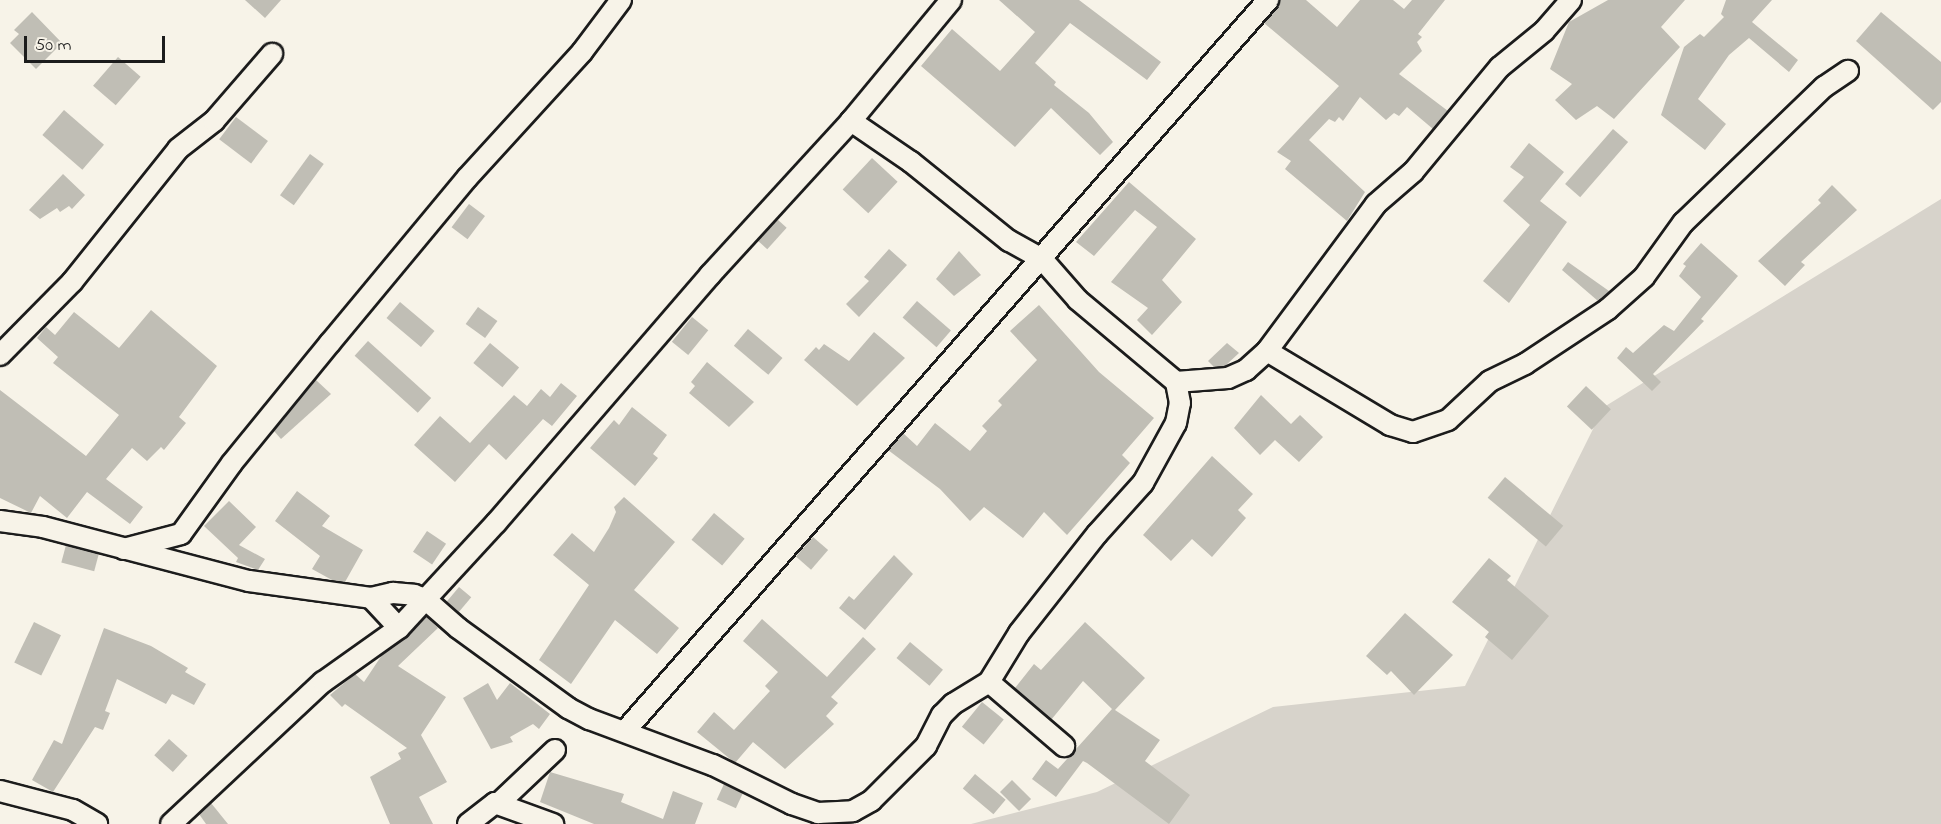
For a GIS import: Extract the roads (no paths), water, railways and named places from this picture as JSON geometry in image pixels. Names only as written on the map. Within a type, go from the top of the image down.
[{"type":"street","points":[[121,550],[181,534],[232,463],[345,324],[467,178],[582,52],[621,0]]},
{"type":"street","points":[[171,824],[323,682],[399,628],[851,121],[951,0]]},
{"type":"street","points":[[625,731],[1268,0]]},
{"type":"street","points":[[1176,382],[1228,378],[1246,370],[1267,351],[1376,204],[1413,172],[1500,67],[1544,31],[1571,0]]},
{"type":"street","points":[[0,355],[72,282],[178,149],[214,121],[272,54]]},
{"type":"street","points":[[1267,351],[1389,424],[1413,432],[1448,420],[1490,381],[1525,364],[1608,309],[1644,276],[1692,215],[1824,87],[1848,71]]},
{"type":"street","points":[[0,521],[43,527],[121,550],[249,581],[370,598],[405,592],[425,599],[458,628],[568,708],[713,765],[792,804],[840,814],[872,801],[926,746],[942,716],[974,688],[989,682],[1019,633],[1097,534],[1143,483],[1176,423],[1180,403],[1176,382],[1078,300],[1042,259],[1009,241],[911,162],[851,121]]},
{"type":"street","points":[[370,598],[399,628]]},
{"type":"street","points":[[989,682],[1064,746]]},
{"type":"street","points":[[468,824],[482,809],[499,803],[555,750]]},
{"type":"street","points":[[0,791],[73,810],[97,824]]},
{"type":"street","points":[[499,803],[553,824]]}]
